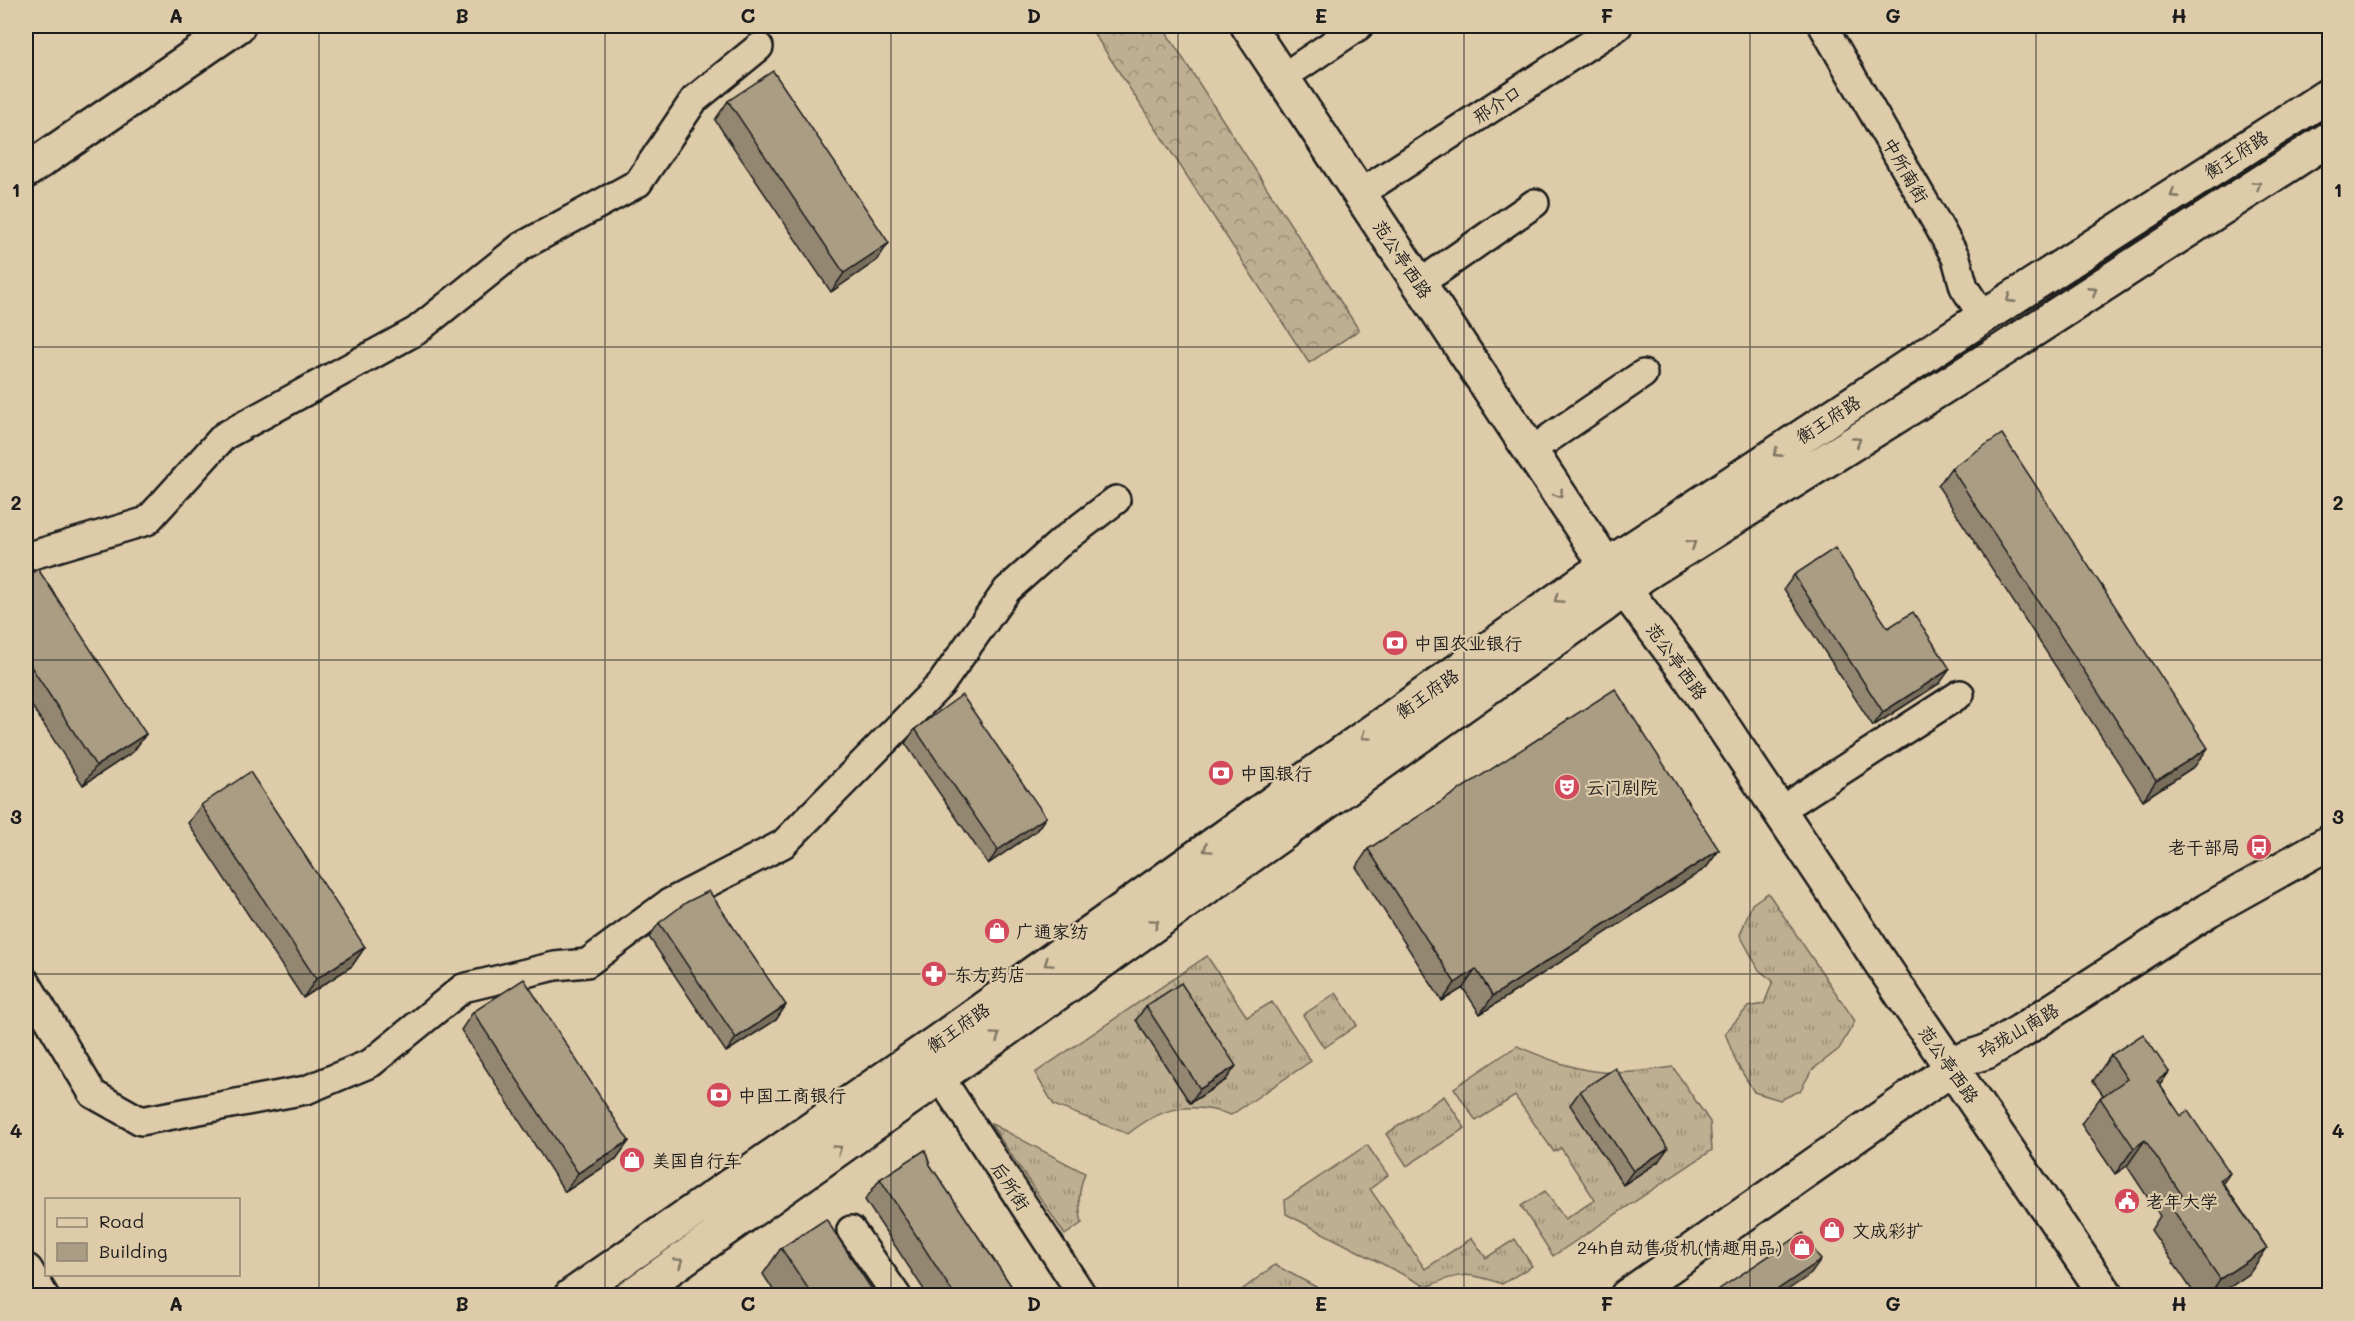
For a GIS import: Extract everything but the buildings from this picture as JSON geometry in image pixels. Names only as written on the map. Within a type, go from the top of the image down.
[{"type":"main road","points":[[26,171],[238,26]]},
{"type":"main road","name":"范公亭西路","points":[[1248,26],[1625,571],[1697,650],[1796,800],[2107,1296]]},
{"type":"main road","name":"范公亭西路","points":[[1271,26],[1548,439],[1686,670],[1960,1064],[2129,1296]]},
{"type":"main road","name":"衡王府路","points":[[631,1296],[940,1077],[1625,571],[1983,317],[2330,94]]},
{"type":"main road","name":"衡王府路","points":[[570,1296],[946,1035],[1578,585],[1625,571],[2004,349],[2330,138]]},
{"type":"main road","name":"玲珑山南路","points":[[1627,1296],[1960,1064],[1986,1052],[2021,1031],[2208,910],[2330,842]]},
{"type":"main road","points":[[26,1271],[41,1296]]},
{"type":"street","points":[[1298,67],[1359,26]]},
{"type":"street","name":"邢介口","points":[[1376,183],[1618,26]]},
{"type":"street","name":"中所南街","points":[[1823,26],[1939,227],[1956,258],[1964,287],[1983,317]]},
{"type":"street","points":[[26,557],[147,521],[224,436],[416,331],[522,246],[638,183],[694,100],[759,47]]},
{"type":"street","points":[[1436,272],[1535,203]]},
{"type":"street","points":[[1548,439],[1643,374]]},
{"type":"street","points":[[26,982],[93,1094],[141,1121],[306,1090],[371,1064],[463,988],[555,966],[587,963],[669,903],[783,844],[941,684],[1006,590],[1061,542],[1116,500]]},
{"type":"street","points":[[1796,800],[1960,694]]},
{"type":"street","name":"后所街","points":[[940,1077],[1083,1296]]},
{"type":"street","points":[[851,1230],[897,1296]]},
{"type":"green space","points":[[1089,26],[1162,26],[1359,330],[1309,363]]},
{"type":"green space","points":[[1768,893],[1855,1021],[1839,1049],[1812,1070],[1800,1091],[1780,1100],[1754,1092],[1736,1062],[1725,1033],[1748,1007],[1764,1004],[1773,981],[1759,970],[1740,935],[1752,904]]},
{"type":"green space","points":[[1207,956],[1247,1017],[1272,1002],[1311,1061],[1231,1115],[1202,1108],[1176,1109],[1152,1118],[1128,1134],[1054,1105],[1035,1073]],"holes":[[[1136,1020],[1226,1080],[1190,1103]]]},
{"type":"green space","points":[[1336,993],[1357,1025],[1324,1048],[1303,1015]]},
{"type":"green space","points":[[1517,1046],[1563,1064],[1593,1071],[1623,1073],[1673,1067],[1710,1122],[1712,1150],[1553,1256],[1521,1206],[1545,1191],[1565,1219],[1595,1200],[1561,1148],[1554,1152],[1515,1096],[1476,1121],[1454,1088]]},
{"type":"green space","points":[[1444,1096],[1465,1128],[1407,1166],[1386,1134]]},
{"type":"green space","points":[[990,1123],[1085,1173],[1079,1198],[1082,1223],[1065,1235]]},
{"type":"green space","points":[[1367,1145],[1388,1175],[1370,1189],[1425,1269],[1472,1238],[1486,1258],[1515,1239],[1532,1266],[1502,1284],[1481,1277],[1464,1275],[1427,1287],[1286,1214],[1285,1200]]},
{"type":"green space","points":[[1275,1265],[1331,1295],[1208,1295],[1239,1292]]},
{"type":"place","name":"中国农业银行","points":[[1395,643]]},
{"type":"place","name":"中国银行","points":[[1221,773]]},
{"type":"place","name":"云门剧院","points":[[1567,787]]},
{"type":"place","name":"老干部局","points":[[2259,847]]},
{"type":"place","name":"广通家纺","points":[[997,931]]},
{"type":"place","name":"东方药店","points":[[934,974]]},
{"type":"place","name":"中国工商银行","points":[[719,1095]]},
{"type":"place","name":"美国自行车","points":[[632,1160]]},
{"type":"place","name":"老年大学","points":[[2127,1201]]},
{"type":"place","name":"文成彩扩","points":[[1832,1230]]},
{"type":"place","name":"24h自动售货机(情趣用品)","points":[[1802,1247]]}]
